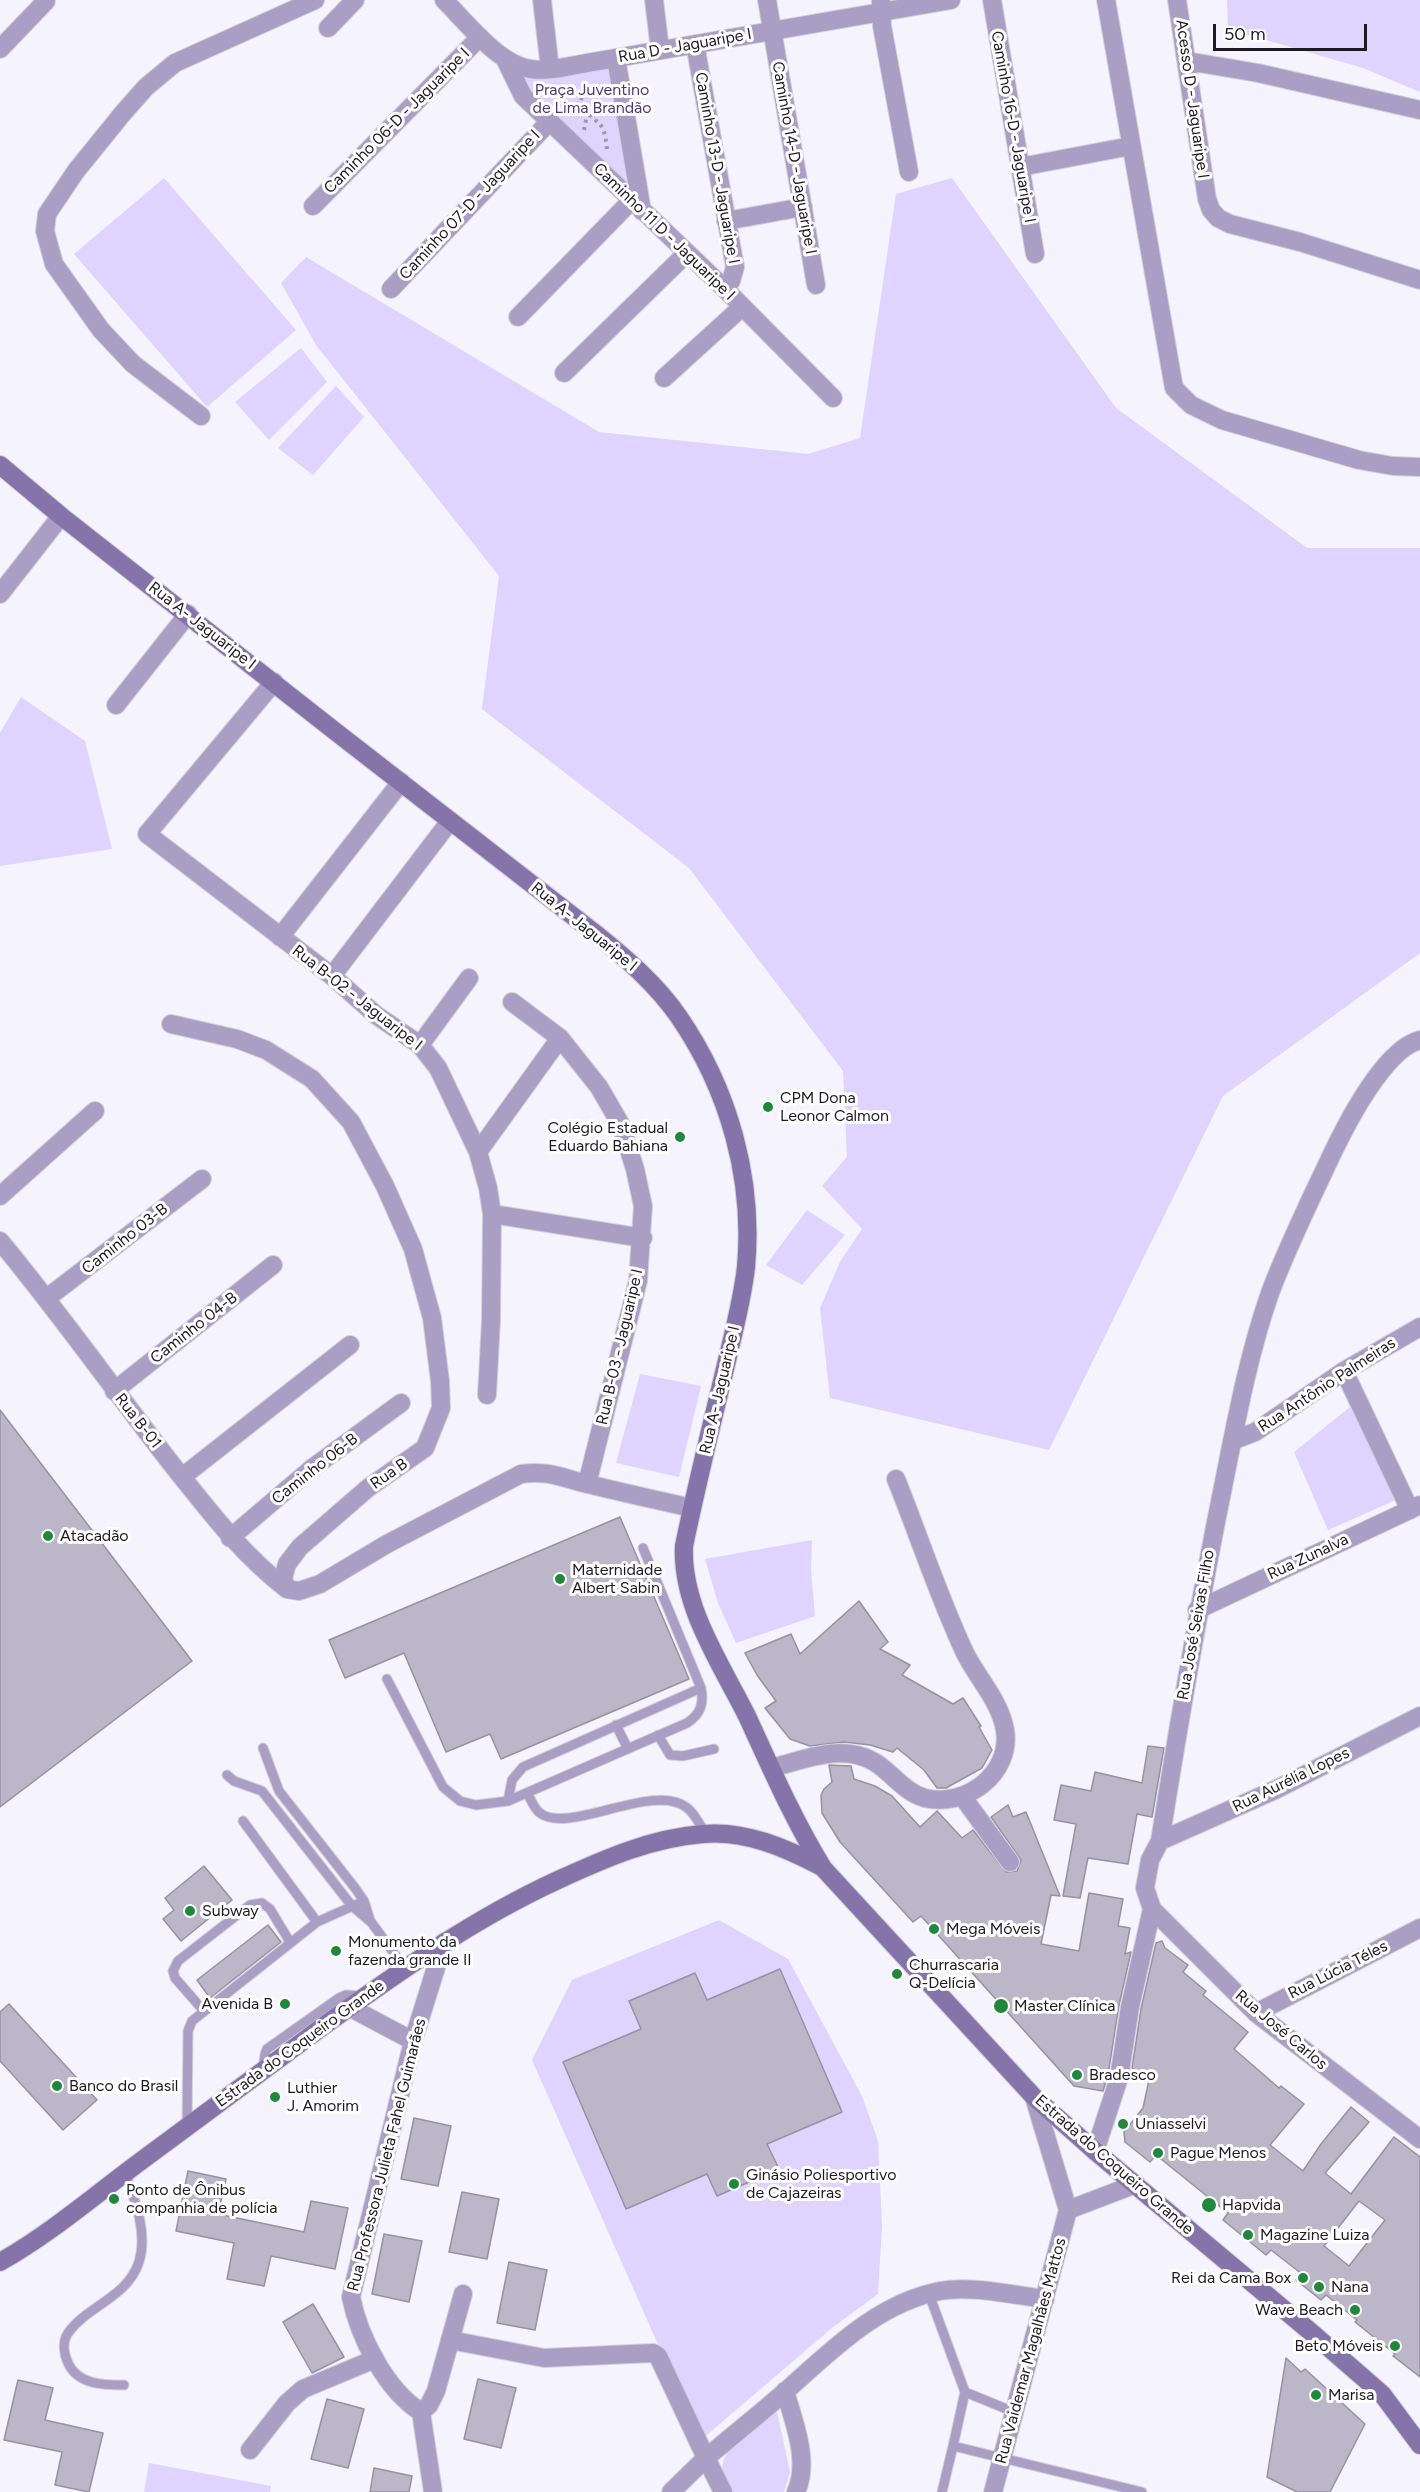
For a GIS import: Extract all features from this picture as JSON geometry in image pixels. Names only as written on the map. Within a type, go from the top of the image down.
[{"type":"main road","name":"Rua A- Jaguaripe I","points":[[0,465],[61,516],[626,958],[679,1017],[701,1053],[719,1089],[730,1119],[741,1164],[748,1233],[746,1268],[740,1305],[692,1508],[684,1546],[683,1566],[687,1588],[696,1614],[772,1768]]},
{"type":"main road","name":"Estrada do Coqueiro Grande","points":[[772,1768],[801,1832],[823,1868],[1034,2097],[1382,2394],[1420,2445]]},
{"type":"main road","name":"Estrada do Coqueiro Grande","points":[[0,2262],[39,2237],[263,2070],[405,1968],[444,1942],[527,1894],[613,1856],[672,1838],[705,1833],[738,1836],[769,1843],[795,1853],[823,1868]]},
{"type":"street","points":[[201,416],[133,364],[101,330],[54,264],[45,231],[47,214],[76,171],[146,87],[175,63],[315,0]]},
{"type":"street","points":[[328,28],[355,0]]},
{"type":"street","name":"Rua D - Jaguaripe I","points":[[444,0],[505,59],[519,67],[532,70],[587,63],[772,31],[881,6],[951,0]]},
{"type":"street","points":[[542,0],[550,69]]},
{"type":"street","points":[[654,0],[660,50]]},
{"type":"street","name":"Caminho 14-D - Jaguaripe I","points":[[767,0],[816,285]]},
{"type":"street","name":"Caminho 16-D - Jaguaripe I","points":[[992,0],[1035,254]]},
{"type":"street","points":[[1107,0],[1174,388],[1191,405],[1222,420],[1359,460],[1393,466],[1420,467]]},
{"type":"street","name":"Acesso D - Jaguaripe I","points":[[1178,0],[1207,199],[1211,210],[1218,218],[1230,224],[1299,242],[1420,280]]},
{"type":"street","points":[[0,49],[46,1]]},
{"type":"street","points":[[881,6],[882,26],[909,172]]},
{"type":"street","name":"Caminho 06-D - Jaguaripe I","points":[[313,206],[480,37]]},
{"type":"street","name":"Caminho 13-D - Jaguaripe I","points":[[695,44],[735,267],[731,281],[724,288]]},
{"type":"street","points":[[518,317],[637,206],[616,58]]},
{"type":"street","name":"Caminho 11 D - Jaguaripe I","points":[[505,59],[523,96],[724,288],[833,398]]},
{"type":"street","points":[[1187,61],[1258,73],[1420,110]]},
{"type":"street","name":"Caminho 07-D - Jaguaripe I","points":[[391,289],[548,119]]},
{"type":"street","points":[[1020,167],[1131,146]]},
{"type":"street","points":[[726,221],[802,207]]},
{"type":"street","points":[[564,373],[687,254]]},
{"type":"street","points":[[664,378],[742,307]]},
{"type":"street","points":[[0,594],[61,516]]},
{"type":"street","points":[[116,705],[188,614]]},
{"type":"street","name":"Rua B-02 - Jaguaripe I","points":[[274,682],[147,834],[332,976],[376,1015],[420,1045],[438,1068],[478,1152],[489,1188],[492,1214],[491,1320],[487,1395]]},
{"type":"street","points":[[280,937],[401,782]]},
{"type":"street","points":[[332,976],[450,821]]},
{"type":"street","points":[[420,1045],[469,978]]},
{"type":"street","name":"Rua B-03 - Jaguaripe I","points":[[512,1002],[560,1038],[599,1087],[621,1125],[635,1168],[643,1206],[643,1238],[638,1281],[587,1484]]},
{"type":"street","name":"Rua B","points":[[171,1024],[237,1039],[266,1050],[312,1079],[351,1122],[385,1186],[412,1249],[432,1318],[441,1408],[425,1448],[368,1488],[300,1547],[287,1564],[283,1579],[287,1589]]},
{"type":"street","points":[[478,1152],[560,1038]]},
{"type":"street","name":"Rua José Seixas Filho","points":[[1095,2151],[1119,2078],[1130,2007],[1152,1909],[1145,1887],[1150,1860],[1160,1840],[1197,1610],[1253,1349],[1270,1293],[1297,1229],[1353,1112],[1391,1060],[1412,1042],[1420,1040]]},
{"type":"street","points":[[0,1196],[95,1111]]},
{"type":"street","name":"Caminho 03-B","points":[[47,1298],[202,1179]]},
{"type":"street","points":[[492,1214],[643,1238]]},
{"type":"street","name":"Rua B-01","points":[[0,1242],[47,1298],[114,1391],[230,1538],[260,1568],[287,1589]]},
{"type":"street","name":"Caminho 04-B","points":[[114,1391],[273,1265]]},
{"type":"street","name":"Rua Antônio Palmeiras","points":[[1232,1441],[1255,1432],[1344,1371],[1420,1327]]},
{"type":"street","points":[[182,1477],[350,1346]]},
{"type":"street","points":[[1344,1371],[1415,1507]]},
{"type":"street","name":"Caminho 06-B","points":[[230,1538],[311,1469],[401,1402]]},
{"type":"street","points":[[287,1589],[299,1591],[320,1584],[387,1544],[521,1474],[539,1471],[556,1474],[587,1484],[692,1508]]},
{"type":"street","points":[[772,1768],[838,1752],[858,1754],[880,1766],[908,1790],[923,1798],[943,1800],[974,1791],[989,1779],[999,1765],[1005,1749],[1005,1731],[1000,1713],[966,1654],[896,1479]]},
{"type":"street","name":"Rua Zunalva","points":[[1197,1610],[1415,1507]]},
{"type":"street","name":"Rua Aurélia Lopes","points":[[1160,1840],[1277,1789],[1420,1716]]},
{"type":"street","points":[[962,1796],[1010,1862]]},
{"type":"street","name":"Rua José Carlos","points":[[1152,1909],[1256,2013],[1420,2139]]},
{"type":"street","name":"Rua Lúcia Téles","points":[[1256,2013],[1420,1928]]},
{"type":"street","name":"Rua Professora Julieta Fahel Guimarães","points":[[421,2412],[407,2400],[375,2359],[356,2321],[351,2297],[413,2041],[444,1942]]},
{"type":"street","points":[[350,2007],[413,2041]]},
{"type":"street","points":[[1034,2097],[1068,2210],[1136,2184]]},
{"type":"street","name":"Rua Vaidemar Magalhães Mattos","points":[[993,2492],[1068,2210]]},
{"type":"street","points":[[671,2492],[706,2458],[839,2343],[881,2314],[905,2301],[942,2290],[965,2290],[1045,2299]]},
{"type":"street","points":[[433,2492],[421,2412],[429,2405],[436,2391],[463,2294]]},
{"type":"street","points":[[450,2340],[544,2358],[653,2353],[658,2356],[723,2492]]},
{"type":"street","points":[[250,2450],[287,2403],[303,2389],[375,2359]]},
{"type":"street","points":[[785,2391],[800,2451],[802,2478],[796,2492]]},
{"type":"lane","points":[[387,1680],[443,1787],[460,1801],[476,1805],[508,1801],[694,1718],[702,1705],[701,1688],[643,1548]]},
{"type":"lane","points":[[508,1801],[512,1780],[523,1767],[701,1688]]},
{"type":"lane","points":[[616,1725],[628,1749]]},
{"type":"lane","points":[[658,1736],[670,1755],[683,1756],[714,1749]]},
{"type":"lane","points":[[263,1748],[279,1791],[364,1901],[371,1922]]},
{"type":"lane","points":[[227,1775],[234,1781],[262,1791],[352,1906],[371,1922],[405,1968]]},
{"type":"lane","points":[[527,1793],[538,1812],[549,1818],[568,1817],[653,1801],[670,1801],[686,1806],[705,1833]]},
{"type":"lane","points":[[243,1821],[318,1922]]},
{"type":"lane","points":[[187,2127],[188,2031],[192,2022],[203,2010],[318,1922],[364,1901]]},
{"type":"lane","points":[[203,2010],[176,1978],[173,1971],[178,1961],[250,1905],[262,1903],[270,1909],[290,1942]]},
{"type":"lane","points":[[263,2070],[267,2049],[339,1998],[346,1995],[365,1996]]},
{"type":"lane","points":[[124,2385],[94,2384],[81,2378],[71,2370],[64,2345],[68,2334],[77,2324],[121,2290],[133,2275],[139,2261],[142,2244],[140,2225],[125,2173]]},
{"type":"lane","points":[[929,2294],[965,2392],[942,2492]]},
{"type":"lane","points":[[965,2392],[1014,2412]]},
{"type":"lane","points":[[953,2446],[1142,2492]]},
{"type":"path","points":[[580,103],[588,79],[587,63]]},
{"type":"path","points":[[548,119],[562,106],[580,103]]},
{"type":"path","points":[[580,103],[587,114],[599,121],[604,130],[608,178]]},
{"type":"green space","points":[[1227,0],[1420,0],[1420,92],[1363,68],[1228,29]]},
{"type":"green space","name":"Praça Juventino de Lima Brandão","points":[[624,59],[630,195],[526,91],[521,65]]},
{"type":"green space","points":[[164,178],[296,330],[207,407],[74,254]]},
{"type":"green space","points":[[952,178],[1116,408],[1307,548],[1420,548],[1420,953],[1223,1096],[1049,1450],[830,1398],[820,1308],[840,1262],[862,1229],[822,1186],[847,1157],[843,1071],[689,868],[482,709],[499,576],[316,345],[281,283],[306,257],[599,432],[808,454],[860,438],[896,194]]},
{"type":"green space","points":[[301,348],[327,382],[269,440],[235,402]]},
{"type":"green space","points":[[336,386],[364,417],[313,475],[278,448]]},
{"type":"green space","points":[[21,697],[85,741],[112,849],[0,866],[0,733]]},
{"type":"green space","points":[[807,1210],[845,1235],[802,1285],[766,1265]]},
{"type":"green space","points":[[640,1374],[701,1386],[679,1477],[616,1463]]},
{"type":"green space","points":[[1350,1407],[1398,1499],[1328,1530],[1294,1452]]},
{"type":"green space","points":[[812,1540],[811,1570],[815,1616],[736,1643],[718,1603],[705,1559]]},
{"type":"green space","name":"Ginásio Poliesportivo de Cajazeiras","points":[[719,1920],[788,1959],[862,2096],[878,2141],[882,2226],[878,2294],[833,2327],[702,2439],[532,2060],[572,1980]]},
{"type":"green space","points":[[776,2407],[790,2472],[784,2492],[733,2492],[724,2479],[722,2467],[726,2455],[743,2434]]},
{"type":"green space","points":[[149,2463],[271,2486],[270,2492],[144,2492]]},
{"type":"building","name":"Atacadão","points":[[0,1410],[192,1661],[0,1807]]},
{"type":"building","name":"Maternidade Albert Sabin","points":[[620,1517],[689,1679],[501,1759],[490,1734],[446,1752],[404,1653],[345,1678],[329,1640]]},
{"type":"building","points":[[859,1601],[888,1642],[880,1649],[910,1665],[902,1675],[953,1704],[963,1698],[981,1726],[979,1727],[992,1750],[982,1768],[946,1788],[937,1788],[924,1770],[897,1748],[893,1752],[870,1745],[844,1742],[810,1746],[790,1739],[765,1708],[776,1701],[757,1675],[745,1653],[791,1634],[800,1654]]},
{"type":"building","points":[[1148,1746],[1164,1748],[1152,1817],[1137,1814],[1128,1864],[1088,1858],[1080,1898],[1063,1896],[1076,1824],[1054,1820],[1061,1785],[1091,1791],[1095,1772],[1142,1783]]},
{"type":"building","points":[[829,1765],[851,1766],[854,1779],[875,1786],[892,1796],[920,1827],[937,1811],[962,1838],[973,1830],[1006,1872],[1017,1871],[1021,1860],[991,1817],[1008,1805],[1013,1817],[1026,1812],[1060,1896],[1051,1895],[1041,1944],[1079,1951],[1089,1893],[1123,1899],[1118,1926],[1130,1928],[1125,1954],[1131,1952],[1103,2091],[1074,2086],[921,1916],[913,1922],[840,1842],[822,1813],[821,1795],[832,1782]]},
{"type":"building","points":[[204,1866],[232,1900],[181,1941],[163,1919],[174,1910],[165,1898]]},
{"type":"building","points":[[268,1925],[281,1942],[210,1998],[197,1980]]},
{"type":"building","points":[[1162,1941],[1165,1948],[1188,1965],[1183,1972],[1206,1991],[1203,1995],[1248,2032],[1234,2049],[1279,2088],[1281,2086],[1304,2104],[1270,2145],[1303,2171],[1351,2107],[1369,2122],[1325,2173],[1351,2194],[1394,2137],[1420,2157],[1420,2377],[1393,2356],[1395,2354],[1326,2295],[1321,2300],[1296,2280],[1302,2274],[1271,2250],[1266,2255],[1223,2220],[1228,2213],[1156,2155],[1150,2162],[1125,2142],[1124,2132],[1143,2108],[1149,2080],[1132,2068],[1141,2009],[1156,1943]],"holes":[[[1359,2201],[1385,2220],[1349,2266],[1324,2246]]]},
{"type":"building","points":[[780,1969],[842,2112],[767,2144],[779,2169],[717,2196],[707,2174],[626,2209],[563,2062],[641,2029],[629,2001],[695,1973],[707,2000]]},
{"type":"building","points":[[9,2004],[97,2100],[63,2130],[0,2061],[0,2012]]},
{"type":"building","points":[[414,2118],[451,2126],[438,2186],[401,2179]]},
{"type":"building","points":[[188,2171],[226,2179],[218,2214],[304,2232],[311,2201],[348,2208],[335,2269],[271,2256],[264,2286],[227,2279],[234,2243],[176,2231]]},
{"type":"building","points":[[462,2192],[499,2199],[487,2259],[449,2252]]},
{"type":"building","points":[[384,2234],[422,2241],[409,2302],[372,2294]]},
{"type":"building","points":[[509,2262],[547,2270],[535,2330],[497,2323]]},
{"type":"building","points":[[313,2304],[344,2357],[312,2373],[283,2322]]},
{"type":"building","points":[[1286,2358],[1301,2372],[1305,2369],[1365,2424],[1330,2492],[1297,2492],[1267,2477]]},
{"type":"building","points":[[478,2379],[516,2388],[501,2448],[464,2439]]},
{"type":"building","points":[[18,2380],[53,2388],[45,2420],[103,2433],[89,2492],[55,2485],[62,2452],[4,2440]]},
{"type":"building","points":[[327,2399],[364,2409],[348,2468],[311,2459]]},
{"type":"building","points":[[374,2468],[412,2476],[409,2492],[370,2492]]},
{"type":"place","name":"CPM Dona Leonor Calmon","points":[[768,1107]]},
{"type":"place","name":"Colégio Estadual Eduardo Bahiana","points":[[680,1137]]},
{"type":"place","name":"Atacadão","points":[[48,1536]]},
{"type":"place","name":"Maternidade Albert Sabin","points":[[560,1579]]},
{"type":"place","name":"Subway","points":[[190,1911]]},
{"type":"place","name":"Mega Móveis","points":[[934,1929]]},
{"type":"place","name":"Monumento da fazenda grande II","points":[[336,1951]]},
{"type":"place","name":"Churrascaria Q-Delícia","points":[[897,1974]]},
{"type":"place","name":"Avenida B","points":[[285,2004]]},
{"type":"place","name":"Master Clínica","points":[[1001,2006]]},
{"type":"place","name":"Bradesco","points":[[1077,2075]]},
{"type":"place","name":"Banco do Brasil","points":[[57,2086]]},
{"type":"place","name":"Luthier J. Amorim","points":[[275,2097]]},
{"type":"place","name":"Uniasselvi","points":[[1123,2124]]},
{"type":"place","name":"Pague Menos","points":[[1158,2153]]},
{"type":"place","name":"Ginásio Poliesportivo de Cajazeiras","points":[[734,2184]]},
{"type":"place","name":"Ponto de Ônibus companhia de polícia","points":[[114,2199]]},
{"type":"place","name":"Hapvida","points":[[1209,2205]]},
{"type":"place","name":"Magazine Luiza","points":[[1248,2235]]},
{"type":"place","name":"Rei da Cama Box","points":[[1303,2278]]},
{"type":"place","name":"Nana","points":[[1319,2287]]},
{"type":"place","name":"Wave Beach","points":[[1355,2310]]},
{"type":"place","name":"Beto Móveis","points":[[1395,2346]]},
{"type":"place","name":"Marisa","points":[[1316,2395]]}]
